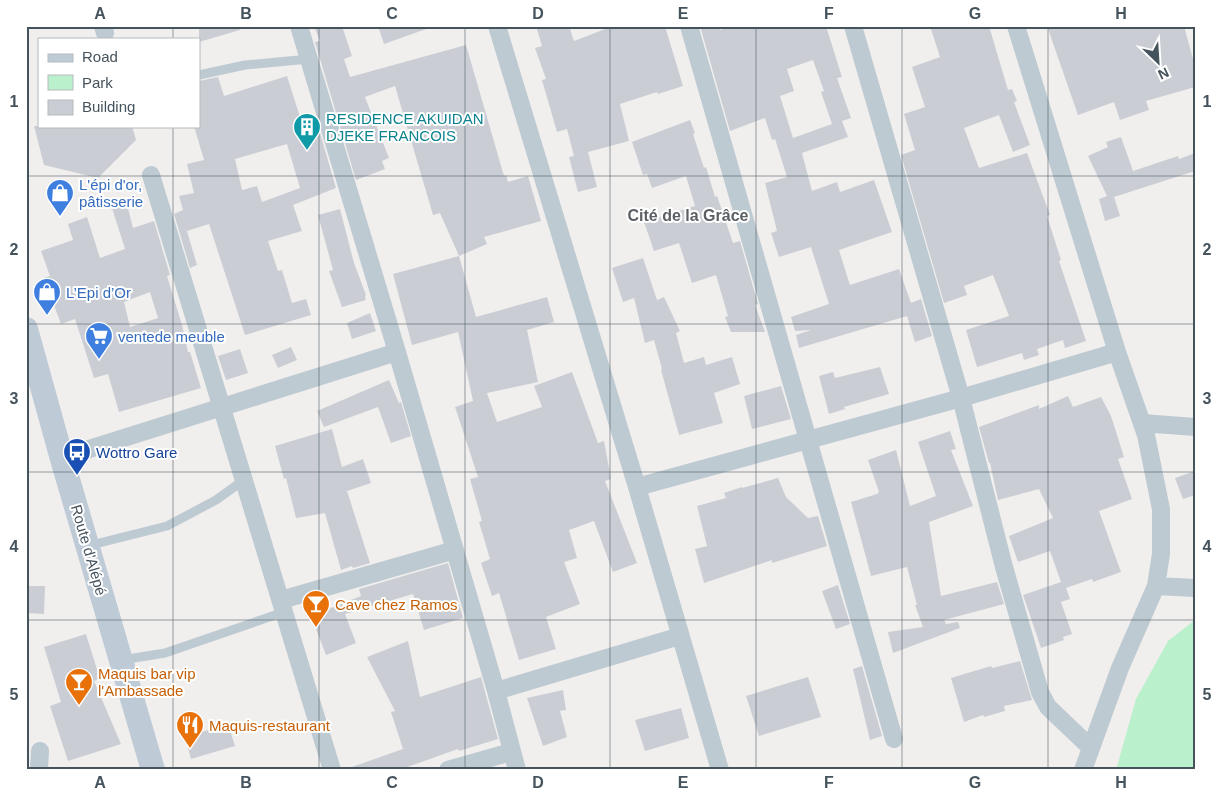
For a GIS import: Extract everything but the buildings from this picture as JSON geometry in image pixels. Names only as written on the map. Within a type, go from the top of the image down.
[{"type":"main road","name":"Route d'Alépé","points":[[26,329],[153,770]]},
{"type":"street","points":[[299,26],[397,352],[496,691],[517,770]]},
{"type":"street","points":[[497,26],[637,487],[720,770]]},
{"type":"street","points":[[689,26],[894,739]]},
{"type":"street","points":[[853,26],[961,398],[1004,567],[1040,692],[1048,707],[1091,748]]},
{"type":"street","points":[[1016,26],[1117,352],[1146,435],[1161,509],[1161,554],[1156,586],[1120,668],[1083,770]]},
{"type":"street","points":[[151,175],[332,770]]},
{"type":"street","points":[[62,459],[397,352]]},
{"type":"street","points":[[637,487],[961,398],[1117,352]]},
{"type":"street","points":[[1142,423],[1195,427]]},
{"type":"street","points":[[282,606],[455,550]]},
{"type":"street","points":[[1156,586],[1195,588]]},
{"type":"street","points":[[496,691],[680,636]]},
{"type":"street","points":[[39,770],[40,752]]},
{"type":"street","points":[[448,770],[511,752]]},
{"type":"lane","points":[[200,75],[245,65],[309,59]]},
{"type":"lane","points":[[88,546],[167,526],[216,500],[244,480]]},
{"type":"lane","points":[[121,661],[164,653],[282,606]]},
{"type":"green space","points":[[1195,620],[1195,770],[1116,770],[1136,699],[1168,641]]},
{"type":"place","name":"RESIDENCE AKUIDAN DJEKE FRANCOIS","points":[[307,151]]},
{"type":"place","name":"L'épi d'or, pâtisserie","points":[[60,217]]},
{"type":"place","name":"L’Epi d’Or","points":[[47,316]]},
{"type":"place","name":"ventede meuble","points":[[99,360]]},
{"type":"place","name":"Wottro Gare","points":[[77,476]]},
{"type":"place","name":"Cave chez Ramos","points":[[316,628]]},
{"type":"place","name":"Maquis bar vip l'Ambassade","points":[[79,706]]},
{"type":"place","name":"Maquis-restaurant","points":[[190,749]]},
{"type":"district","name":"Cité de la Grâce","points":[[688,215]]}]
